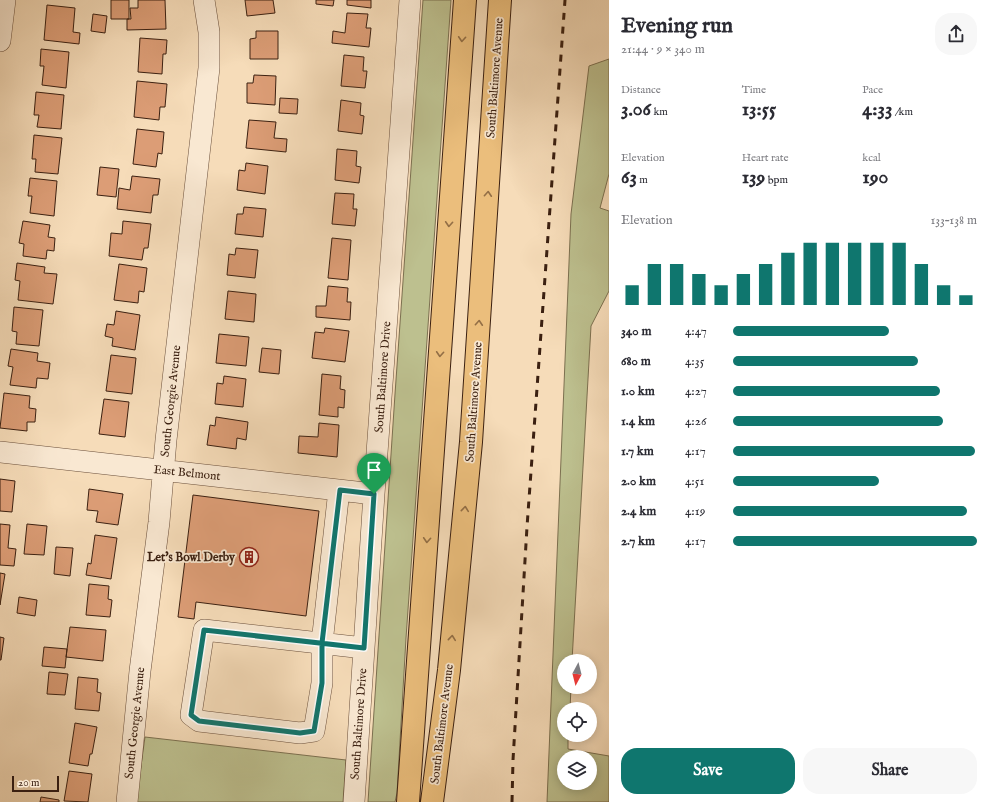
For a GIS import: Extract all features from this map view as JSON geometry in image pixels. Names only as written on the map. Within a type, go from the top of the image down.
[{"type":"main road","points":[[408,802],[465,0]]},
{"type":"main road","name":"South Baltimore Avenue","points":[[432,802],[448,670],[471,442],[500,0]]},
{"type":"street","points":[[0,41],[5,0]]},
{"type":"street","name":"South Georgie Avenue","points":[[127,802],[209,68],[209,32],[204,0]]},
{"type":"street","name":"South Baltimore Drive","points":[[354,802],[374,494],[410,0]]},
{"type":"street","name":"East Belmont","points":[[0,452],[374,494]]},
{"type":"street","points":[[340,490],[322,643],[322,683],[314,731],[300,733],[199,721],[191,715],[204,630],[322,643],[364,648]]},
{"type":"green space","points":[[423,0],[451,0],[406,638],[397,793],[395,802],[368,802],[395,394]]},
{"type":"green space","points":[[609,59],[609,174],[600,208],[609,211],[609,291],[591,326],[572,654],[557,654],[557,694],[571,694],[570,702],[557,702],[557,742],[568,742],[568,749],[574,750],[557,750],[557,790],[597,790],[597,754],[609,756],[609,802],[547,802],[571,214],[589,66]]},
{"type":"green space","points":[[145,737],[346,760],[343,802],[136,802]]},
{"type":"building","points":[[111,0],[129,0],[129,19],[111,19]]},
{"type":"building","points":[[138,0],[165,0],[166,29],[127,30],[127,19],[131,19],[130,8],[138,8]]},
{"type":"building","points":[[245,0],[273,0],[275,13],[247,16]]},
{"type":"building","points":[[316,0],[334,0],[333,6],[316,4]]},
{"type":"building","points":[[347,0],[371,0],[371,8],[347,5]]},
{"type":"building","points":[[47,5],[75,8],[73,32],[80,33],[79,44],[44,40]]},
{"type":"building","points":[[347,13],[368,14],[366,28],[371,28],[369,47],[332,43],[333,31],[345,33]]},
{"type":"building","points":[[93,14],[107,16],[105,33],[91,31]]},
{"type":"building","points":[[256,31],[278,31],[278,59],[250,59],[250,39],[256,38]]},
{"type":"building","points":[[140,38],[167,40],[166,54],[163,54],[162,74],[138,72]]},
{"type":"building","points":[[41,49],[69,52],[66,88],[42,85],[44,66],[40,66]]},
{"type":"building","points":[[344,55],[364,57],[363,71],[367,71],[365,88],[341,86]]},
{"type":"building","points":[[254,75],[276,76],[275,105],[247,103],[247,83],[253,83]]},
{"type":"building","points":[[137,81],[167,84],[165,107],[160,107],[159,120],[134,117]]},
{"type":"building","points":[[36,92],[64,95],[61,129],[37,127],[39,115],[34,115]]},
{"type":"building","points":[[280,98],[298,99],[297,114],[279,113]]},
{"type":"building","points":[[341,100],[361,103],[360,115],[364,116],[362,134],[338,131]]},
{"type":"building","points":[[249,120],[276,122],[274,138],[287,139],[286,152],[246,148]]},
{"type":"building","points":[[137,129],[164,132],[162,154],[158,153],[156,167],[133,164]]},
{"type":"building","points":[[34,135],[62,138],[58,174],[35,172],[36,159],[32,159]]},
{"type":"building","points":[[337,149],[357,151],[356,166],[361,167],[359,183],[335,180]]},
{"type":"building","points":[[246,163],[268,166],[265,194],[237,190],[239,170],[245,171]]},
{"type":"building","points":[[100,167],[119,169],[116,197],[97,195]]},
{"type":"building","points":[[132,176],[160,179],[158,195],[153,195],[151,213],[117,209],[119,188],[130,190]]},
{"type":"building","points":[[30,178],[57,181],[54,216],[30,213],[32,196],[28,196]]},
{"type":"building","points":[[335,193],[354,194],[353,209],[357,209],[355,226],[332,224]]},
{"type":"building","points":[[244,207],[266,209],[263,237],[235,234],[237,214],[243,214]]},
{"type":"building","points":[[23,221],[50,225],[48,237],[55,238],[54,251],[47,250],[46,259],[23,256],[24,244],[19,243]]},
{"type":"building","points":[[123,221],[151,224],[148,248],[144,248],[142,260],[109,256],[111,233],[122,234]]},
{"type":"building","points":[[332,238],[351,240],[348,280],[328,278]]},
{"type":"building","points":[[236,248],[258,250],[255,278],[227,275],[229,254],[235,255]]},
{"type":"building","points":[[17,263],[45,267],[44,273],[57,274],[53,304],[18,300],[20,281],[15,280]]},
{"type":"building","points":[[119,264],[147,268],[144,292],[139,291],[138,303],[114,300]]},
{"type":"building","points":[[328,286],[348,288],[347,302],[351,302],[350,320],[316,317],[316,306],[326,306]]},
{"type":"building","points":[[228,291],[256,294],[254,322],[225,319]]},
{"type":"building","points":[[14,307],[43,310],[39,346],[16,344],[17,332],[12,331]]},
{"type":"building","points":[[116,311],[140,315],[135,350],[112,346],[113,338],[105,336],[107,324],[114,325]]},
{"type":"building","points":[[325,328],[349,331],[345,362],[312,358],[315,332],[324,333]]},
{"type":"building","points":[[219,334],[249,337],[246,366],[216,363]]},
{"type":"building","points":[[262,348],[281,350],[279,374],[259,372]]},
{"type":"building","points":[[11,349],[38,353],[37,361],[50,363],[48,379],[37,378],[36,388],[10,385],[13,367],[8,366]]},
{"type":"building","points":[[111,355],[136,358],[132,394],[106,391]]},
{"type":"building","points":[[322,374],[341,376],[340,389],[345,390],[344,408],[338,407],[338,417],[319,415]]},
{"type":"building","points":[[224,376],[246,379],[243,407],[215,404],[217,383],[223,384]]},
{"type":"building","points":[[4,393],[30,396],[29,408],[36,409],[35,422],[27,422],[27,431],[0,428]]},
{"type":"building","points":[[104,399],[129,402],[125,437],[99,434]]},
{"type":"building","points":[[216,417],[248,422],[246,440],[237,438],[236,449],[207,445],[210,425],[215,426]]},
{"type":"building","points":[[319,423],[339,425],[337,457],[298,453],[299,436],[318,437]]},
{"type":"building","points":[[0,479],[15,481],[12,512],[0,511]]},
{"type":"building","points":[[89,489],[123,494],[118,525],[96,522],[98,511],[87,510]]},
{"type":"building","name":"Let's Bowl Derby","points":[[193,495],[319,511],[306,616],[196,602],[194,619],[178,617]]},
{"type":"building","points":[[0,524],[10,525],[8,548],[16,549],[14,566],[0,565]]},
{"type":"building","points":[[27,524],[47,526],[44,555],[24,554]]},
{"type":"building","points":[[95,535],[117,538],[111,579],[86,575],[88,563],[91,564]]},
{"type":"building","points":[[56,547],[73,548],[70,576],[54,574]]},
{"type":"building","points":[[0,573],[5,574],[0,605]]},
{"type":"building","points":[[89,584],[109,586],[108,599],[112,600],[110,617],[86,615]]},
{"type":"building","points":[[19,597],[37,600],[35,616],[17,613]]},
{"type":"building","points":[[70,627],[106,630],[103,661],[66,657]]},
{"type":"building","points":[[0,637],[4,638],[1,660],[0,660]]},
{"type":"building","points":[[44,647],[67,649],[65,668],[42,666]]},
{"type":"building","points":[[49,672],[68,674],[65,695],[47,694]]},
{"type":"building","points":[[78,677],[98,679],[97,692],[101,693],[99,711],[75,709]]},
{"type":"building","points":[[75,723],[97,727],[88,766],[69,763]]},
{"type":"building","points":[[69,771],[92,774],[88,802],[64,801]]},
{"type":"building","points":[[41,797],[59,800],[59,802],[40,802]]},
{"type":"railway","points":[[512,802],[513,760],[527,527],[565,0]]},
{"type":"place","name":"Let's Bowl Derby","points":[[249,557]]},
{"type":"route","points":[[374,494],[340,490],[322,643],[322,683],[314,731],[300,733],[199,721],[191,715],[204,630],[322,643],[364,648],[374,494]]}]
